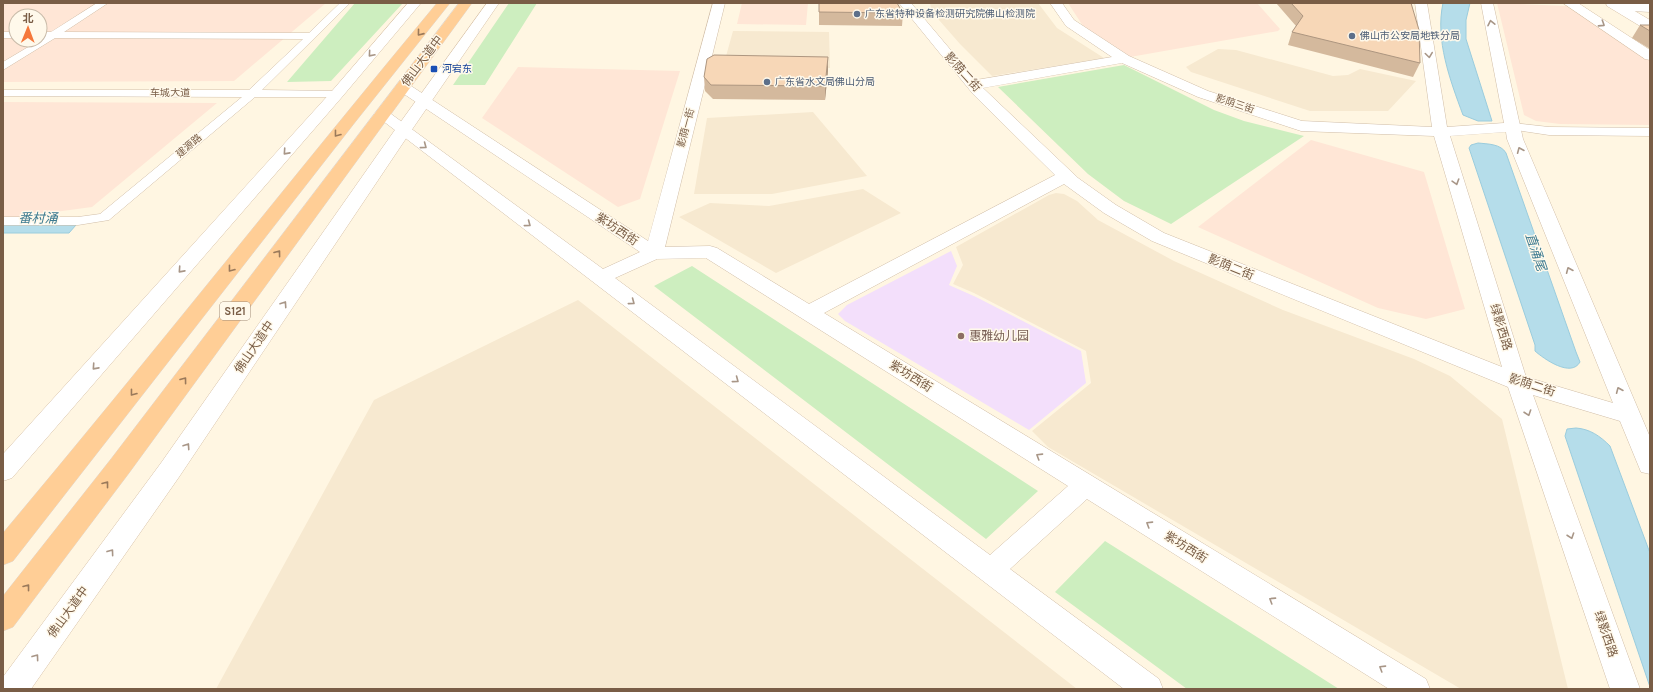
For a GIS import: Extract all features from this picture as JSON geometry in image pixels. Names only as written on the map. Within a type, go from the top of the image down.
[{"type":"highway","name":"佛山大道中","points":[[3,553],[71,470],[350,118],[444,3]]},
{"type":"highway","name":"佛山大道中","points":[[3,618],[120,466],[466,3]]},
{"type":"main road","points":[[3,471],[337,94],[415,3]]},
{"type":"main road","name":"佛山大道中","points":[[13,689],[170,470],[403,130],[493,3]]},
{"type":"main road","points":[[1569,3],[1650,56]]},
{"type":"main road","points":[[1587,3],[1650,43]]},
{"type":"main road","points":[[1615,4],[1641,12],[1650,17]]},
{"type":"main road","points":[[1615,4],[1650,26]]},
{"type":"street","points":[[3,67],[104,3]]},
{"type":"street","name":"建源路","points":[[3,221],[78,221],[104,217],[252,94],[346,3]]},
{"type":"street","name":"影荫一街","points":[[654,253],[719,3]]},
{"type":"street","name":"影荫二街","points":[[905,3],[973,85],[1066,176],[1110,209],[1158,237],[1517,382],[1630,416]]},
{"type":"street","name":"影荫三街","points":[[1056,3],[1070,23],[1124,59],[1203,94],[1301,126],[1440,132],[1513,127]]},
{"type":"street","name":"绿影西路","points":[[1421,3],[1440,132],[1517,382],[1625,689]]},
{"type":"street","points":[[1487,3],[1515,139],[1650,465]]},
{"type":"street","points":[[1615,4],[1650,8]]},
{"type":"street","points":[[48,35],[312,36]]},
{"type":"street","points":[[973,85],[1124,59]]},
{"type":"street","name":"紫坊西街","points":[[403,87],[654,253],[710,252],[1415,689]]},
{"type":"street","name":"车城大道","points":[[3,93],[337,94]]},
{"type":"street","points":[[382,114],[1148,689]]},
{"type":"street","points":[[1513,127],[1549,131],[1650,132]]},
{"type":"street","points":[[809,313],[1066,176]]},
{"type":"street","points":[[600,278],[654,253]]},
{"type":"street","points":[[990,571],[1086,485]]},
{"type":"shaded area","points":[[3,3],[326,3],[234,81],[3,82]]},
{"type":"shaded area","points":[[742,3],[808,3],[806,25],[737,24]]},
{"type":"shaded area","points":[[930,3],[1038,3],[1057,28],[1104,58],[992,76],[960,44],[932,12]]},
{"type":"shaded area","points":[[1068,3],[1257,3],[1280,29],[1278,31],[1130,57],[1083,26]]},
{"type":"shaded area","points":[[1497,3],[1566,6],[1650,58],[1650,125],[1560,124],[1536,121],[1524,115]]},
{"type":"shaded area","points":[[733,31],[829,32],[830,68],[723,67]]},
{"type":"shaded area","points":[[1218,49],[1236,50],[1333,76],[1348,75],[1360,69],[1416,81],[1388,111],[1310,111],[1191,72],[1186,67]]},
{"type":"shaded area","points":[[518,67],[680,71],[640,199],[618,207],[482,118]]},
{"type":"shaded area","points":[[3,102],[217,103],[92,207],[3,219]]},
{"type":"shaded area","points":[[813,112],[867,176],[772,194],[694,194],[707,118]]},
{"type":"shaded area","points":[[1311,140],[1424,172],[1465,309],[1426,319],[1378,308],[1198,227]]},
{"type":"shaded area","points":[[863,189],[901,213],[776,273],[679,217],[710,203],[769,206]]},
{"type":"shaded area","points":[[1056,193],[1064,194],[1077,201],[1098,220],[1174,261],[1283,310],[1414,359],[1450,376],[1502,419],[1568,689],[1461,689],[1048,447],[1032,431],[1091,383],[1086,351],[974,293],[953,284],[963,265],[956,247],[1049,195]]},
{"type":"shaded area","name":"惠雅幼儿园","points":[[951,251],[957,266],[949,285],[976,297],[1081,351],[1086,383],[1029,430],[845,321],[838,314],[847,305]]},
{"type":"shaded area","points":[[578,300],[1077,689],[216,689],[374,400]]},
{"type":"green space","points":[[355,3],[403,3],[331,81],[287,82]]},
{"type":"green space","points":[[509,3],[537,3],[485,85],[453,85]]},
{"type":"green space","points":[[1124,65],[1214,110],[1244,121],[1304,136],[1171,224],[1124,201],[1088,174],[998,87]]},
{"type":"green space","points":[[692,266],[1038,491],[986,539],[654,286]]},
{"type":"green space","points":[[1105,541],[1339,689],[1187,689],[1055,592]]},
{"type":"water","points":[[1443,3],[1470,3],[1466,20],[1466,39],[1492,121],[1478,121],[1463,115],[1453,88],[1442,45],[1441,17]]},
{"type":"water","name":"直涌尾","points":[[1478,143],[1498,146],[1506,153],[1580,362],[1576,366],[1564,368],[1558,366],[1535,351],[1535,345],[1469,148],[1471,145]]},
{"type":"water","points":[[3,224],[76,225],[69,233],[3,233]]},
{"type":"water","points":[[1576,428],[1586,430],[1594,434],[1610,446],[1650,553],[1650,687],[1565,436],[1567,429]]},
{"type":"building","points":[[819,3],[897,3],[903,13],[819,12]]},
{"type":"building","name":"佛山市公安局地铁分局","points":[[1291,3],[1411,3],[1419,30],[1420,63],[1292,32],[1303,16]]},
{"type":"building","points":[[1640,25],[1650,25],[1650,31]]},
{"type":"building","points":[[714,55],[828,57],[825,86],[711,85],[704,77],[707,59]]},
{"type":"place","name":"广东省特种设备检测研究院佛山检测院","points":[[857,14]]},
{"type":"place","name":"佛山市公安局地铁分局","points":[[1352,36]]},
{"type":"place","name":"河宕东","points":[[434,69]]},
{"type":"place","name":"广东省水文局佛山分局","points":[[767,82]]},
{"type":"place","name":"惠雅幼儿园","points":[[961,336]]},
{"type":"water label","name":"番村涌","points":[[38,218]]}]
